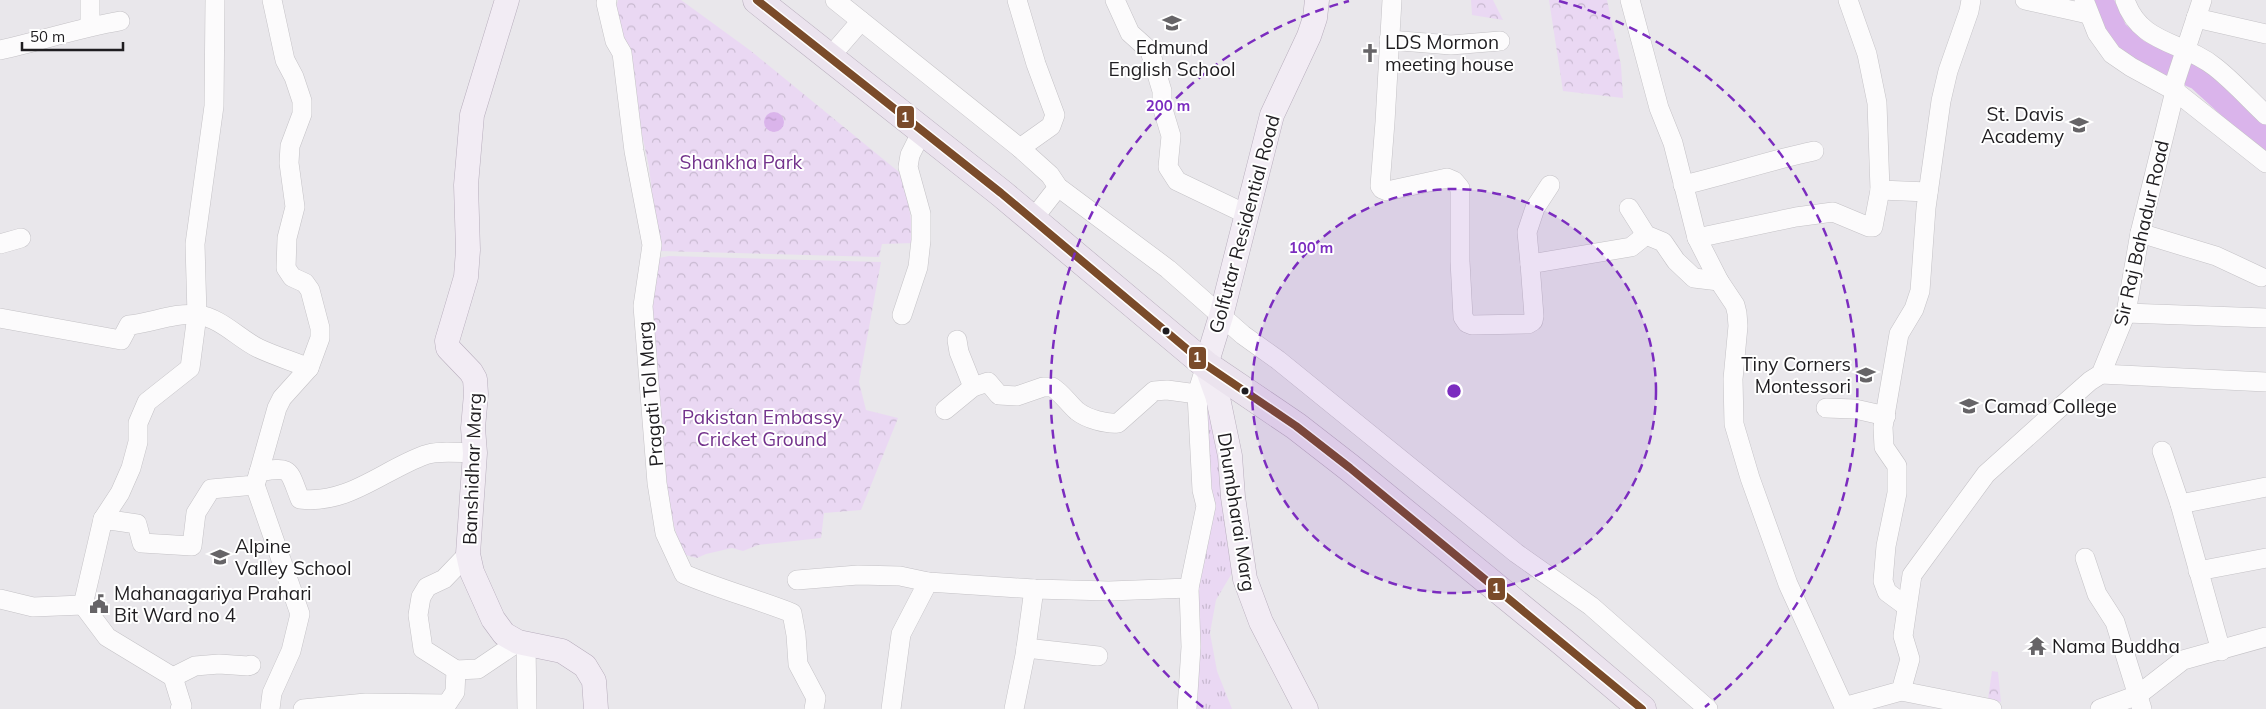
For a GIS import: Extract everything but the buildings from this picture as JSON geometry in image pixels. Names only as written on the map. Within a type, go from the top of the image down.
[{"type":"highway","points":[[757,0],[1034,219],[1113,289],[1206,365],[1296,426],[1342,462],[1505,594],[1642,709]]},
{"type":"main road","name":"Banshidhar Marg","points":[[508,0],[472,115],[466,184],[468,250],[466,277],[447,341],[448,348],[471,372],[475,379],[476,394],[473,428],[475,453],[468,554],[472,572],[493,619],[504,634],[522,644],[562,651],[585,666],[594,681],[596,709]]},
{"type":"main road","name":"Golfutar Residential Road","points":[[1206,365],[1221,316],[1272,115],[1309,36],[1315,18],[1317,0]]},
{"type":"main road","name":"Dhumbharai Marg","points":[[1206,365],[1218,398],[1230,456],[1235,515],[1245,578],[1261,622],[1306,709]]},
{"type":"street","points":[[90,0],[90,26]]},
{"type":"street","points":[[180,709],[180,699],[173,676],[107,637],[83,605],[103,519],[120,493],[130,468],[138,442],[138,423],[147,402],[190,368],[197,315],[195,244],[214,106],[215,0]]},
{"type":"street","points":[[270,709],[272,693],[291,651],[300,614],[257,479],[276,408],[282,398],[309,368],[320,338],[320,328],[310,290],[305,283],[292,277],[286,268],[287,238],[295,207],[289,163],[290,146],[302,114],[302,101],[285,60],[272,0]]},
{"type":"street","name":"Pragati Tol Marg","points":[[607,0],[606,3],[615,41],[622,53],[634,151],[652,245],[643,306],[657,483],[665,533],[684,574],[716,588],[760,600],[792,612],[798,664],[816,698],[814,709]]},
{"type":"street","points":[[835,0],[1020,148],[1050,175],[1058,187],[1168,269],[1221,316],[1516,552],[1591,606],[1708,709]]},
{"type":"street","points":[[1017,0],[1036,64],[1055,115],[1050,126],[1020,148]]},
{"type":"street","points":[[1115,0],[1130,33],[1150,50],[1162,91],[1162,106],[1171,136],[1168,167],[1171,173],[1177,181],[1246,214]]},
{"type":"street","points":[[1392,0],[1380,186],[1382,189],[1387,190],[1447,178],[1454,181],[1460,188],[1460,261],[1463,317],[1467,323],[1472,325],[1528,324],[1532,321],[1534,316],[1527,232],[1535,208],[1550,185]]},
{"type":"street","points":[[1630,0],[1659,108],[1673,143],[1698,238],[1719,282],[1735,305],[1738,326],[1733,380],[1734,424],[1750,478],[1783,571],[1844,708],[1901,691],[1992,709]]},
{"type":"street","points":[[1698,238],[1796,217],[1833,212],[1870,227],[1873,226],[1880,190],[1877,103],[1867,54],[1848,0]]},
{"type":"street","points":[[1906,606],[1886,592],[1883,580],[1886,546],[1897,493],[1897,466],[1884,448],[1883,427],[1899,334],[1914,310],[1920,291],[1928,192],[1948,70],[1969,11],[1971,0]]},
{"type":"street","points":[[2025,0],[2086,7],[2097,34],[2112,54],[2131,67],[2175,86],[2266,163]]},
{"type":"street","points":[[2125,0],[2134,19],[2143,30],[2214,66],[2266,115]]},
{"type":"street","points":[[2185,51],[2202,0]]},
{"type":"street","points":[[2196,18],[2266,34]]},
{"type":"street","points":[[0,50],[46,40],[90,26],[120,21]]},
{"type":"street","points":[[829,58],[861,21]]},
{"type":"street","points":[[1389,40],[1451,45],[1500,41]]},
{"type":"street","name":"Sir Raj Bahadur Road","points":[[2101,374],[2126,314],[2140,234],[2185,51]]},
{"type":"street","points":[[902,315],[918,267],[921,240],[921,214],[908,167],[910,155],[922,131]]},
{"type":"street","points":[[1683,184],[1725,175],[1774,159],[1814,152]]},
{"type":"street","points":[[1034,219],[1058,187]]},
{"type":"street","points":[[1880,190],[1928,192]]},
{"type":"street","points":[[1629,208],[1646,235],[1663,242],[1676,262],[1694,278],[1719,282]]},
{"type":"street","points":[[2140,234],[2216,256],[2261,277]]},
{"type":"street","points":[[1530,264],[1631,247],[1646,235]]},
{"type":"street","points":[[0,244],[21,238]]},
{"type":"street","points":[[2126,314],[2266,318]]},
{"type":"street","points":[[0,318],[121,340],[129,325],[143,324],[157,318],[197,315],[213,318],[258,347],[309,368]]},
{"type":"street","points":[[957,340],[959,352],[972,387]]},
{"type":"street","points":[[1187,709],[1191,647],[1189,588],[1206,506],[1202,490],[1197,394],[1206,365]]},
{"type":"street","points":[[1901,691],[1910,659],[1903,636],[1912,575],[1986,474],[2090,381],[2101,374],[2266,382]]},
{"type":"street","points":[[945,410],[972,387],[988,382],[999,395],[1017,396],[1043,387],[1052,387],[1079,413],[1100,422],[1113,424],[1118,423],[1154,392],[1167,390],[1197,394]]},
{"type":"street","points":[[1826,408],[1855,409],[1886,416]]},
{"type":"street","points":[[2162,451],[2180,504],[2220,651]]},
{"type":"street","points":[[103,519],[137,524],[142,543],[192,546],[196,513],[210,490],[257,479],[280,468],[287,470],[290,474],[300,499],[335,497],[352,491],[426,454],[475,453]]},
{"type":"street","points":[[2180,504],[2266,487]]},
{"type":"street","points":[[468,554],[444,579],[427,587],[421,598],[418,615],[423,649],[456,670],[478,669],[522,644],[527,709]]},
{"type":"street","points":[[2084,558],[2098,594],[2115,622],[2140,702]]},
{"type":"street","points":[[2198,571],[2266,558]]},
{"type":"street","points":[[797,580],[858,575],[900,576],[928,582],[1034,589],[1109,591],[1189,588]]},
{"type":"street","points":[[891,709],[901,634],[928,582]]},
{"type":"street","points":[[1014,709],[1026,648],[1034,589]]},
{"type":"street","points":[[0,599],[33,606],[83,605]]},
{"type":"street","points":[[2100,709],[2140,702],[2183,660],[2266,637]]},
{"type":"street","points":[[1026,648],[1098,656]]},
{"type":"street","points":[[173,676],[195,666],[220,664],[248,666],[251,664]]},
{"type":"street","points":[[303,709],[366,704],[447,704],[456,692],[456,670]]},
{"type":"green space","name":"Shankha Park","points":[[618,0],[681,0],[751,51],[905,177],[914,243],[882,244],[879,257],[659,251],[649,167],[641,130],[633,64],[614,18]]},
{"type":"green space","points":[[1471,0],[1493,0],[1503,20],[1472,15]]},
{"type":"green space","points":[[1549,0],[1607,0],[1621,65],[1623,98],[1563,91]]},
{"type":"green space","name":"Pakistan Embassy Cricket Ground","points":[[669,256],[881,262],[859,382],[866,410],[898,418],[861,510],[824,513],[821,538],[758,545],[743,551],[732,548],[697,558],[682,554],[665,493],[650,308],[659,258]]},
{"type":"green space","points":[[1212,394],[1238,563],[1216,600],[1210,633],[1217,671],[1232,709],[1190,709],[1187,674],[1206,506],[1197,396]]},
{"type":"green space","points":[[1992,671],[1998,672],[2001,702],[1988,699]]},
{"type":"water","points":[[770,112],[778,112],[784,118],[784,126],[778,132],[770,132],[764,126],[764,118]]},
{"type":"waterway","points":[[2101,0],[2116,32],[2137,51],[2198,78],[2266,140]]},
{"type":"transit line","name":"1","points":[[757,0],[1001,193],[1206,365],[1296,426],[1350,468],[1642,709]]},
{"type":"place","name":"Edmund English School","points":[[1172,23]]},
{"type":"place","name":"LDS Mormon meeting house","points":[[1370,53]]},
{"type":"place","name":"St. Davis Academy","points":[[2079,125]]},
{"type":"place","name":"Tiny Corners Montessori","points":[[1866,375]]},
{"type":"place","name":"Camad College","points":[[1969,406]]},
{"type":"place","name":"Alpine Valley School","points":[[220,557]]},
{"type":"place","name":"Mahanagariya Prahari Bit Ward no 4","points":[[99,604]]},
{"type":"place","name":"Nama Buddha","points":[[2037,646]]}]
